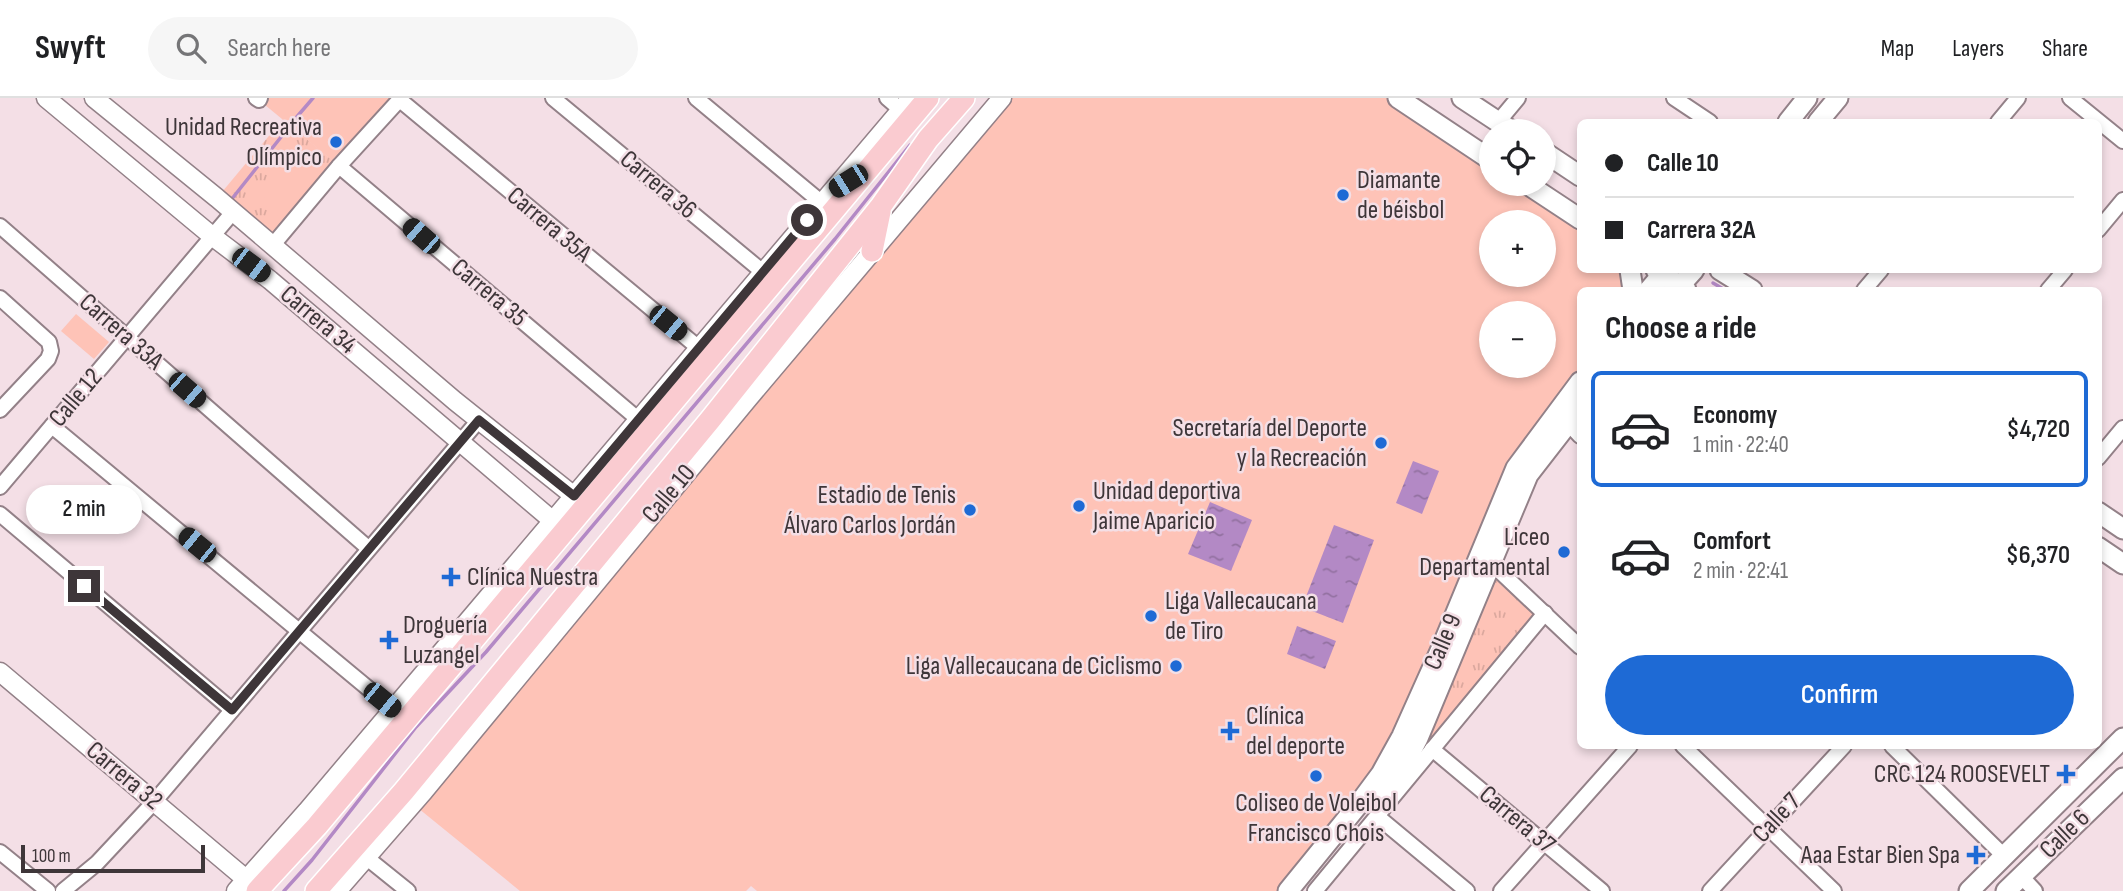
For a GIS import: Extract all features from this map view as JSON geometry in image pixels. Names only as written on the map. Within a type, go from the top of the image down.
[{"type":"main road","points":[[247,887],[312,818],[872,163],[899,110],[928,98]]},
{"type":"main road","name":"Calle 10","points":[[361,853],[881,206],[928,139],[964,98]]},
{"type":"main road","points":[[1398,98],[1479,152]]},
{"type":"main road","points":[[1462,98],[1493,119]]},
{"type":"main road","points":[[1790,119],[1807,98]]},
{"type":"main road","points":[[1820,119],[1838,98]]},
{"type":"main road","points":[[1556,160],[1577,174]]},
{"type":"main road","points":[[827,197],[872,163]]},
{"type":"main road","points":[[1545,196],[1577,217]]},
{"type":"main road","points":[[872,251],[881,206]]},
{"type":"main road","points":[[1664,273],[1679,287]]},
{"type":"main road","points":[[1725,273],[1747,287]]},
{"type":"main road","name":"Calle 9","points":[[1301,891],[1367,813],[1406,761],[1418,738],[1435,680],[1516,468],[1577,386]]},
{"type":"main road","points":[[710,420],[747,400]]},
{"type":"main road","name":"Calle 9","points":[[1287,891],[1359,805],[1381,774],[1435,680],[1491,563],[1528,475],[1576,422]]},
{"type":"main road","points":[[2102,516],[2123,529]]},
{"type":"main road","points":[[2102,550],[2123,564]]},
{"type":"main road","name":"Calle 6","points":[[1969,891],[2030,831],[2103,748],[2123,738]]},
{"type":"main road","name":"Calle 6","points":[[2006,891],[2123,778]]},
{"type":"main road","points":[[2030,831],[2076,824]]},
{"type":"main road","points":[[316,891],[361,853]]},
{"type":"street","name":"Carrera 34","points":[[46,98],[212,236],[270,279],[553,521]]},
{"type":"street","name":"Carrera 34","points":[[94,98],[479,420],[574,496]]},
{"type":"street","name":"Carrera 36","points":[[553,98],[763,272]]},
{"type":"street","points":[[696,98],[827,197]]},
{"type":"street","name":"Calle 10","points":[[419,784],[1002,98]]},
{"type":"street","points":[[1509,119],[1518,98]]},
{"type":"street","points":[[1674,98],[1706,119]]},
{"type":"street","points":[[2000,119],[2018,98]]},
{"type":"street","points":[[2070,98],[2096,119]]},
{"type":"street","points":[[272,246],[400,99]]},
{"type":"street","name":"Carrera 35A","points":[[400,99],[700,349]]},
{"type":"street","points":[[312,818],[393,709],[700,349],[899,110]]},
{"type":"street","points":[[2102,124],[2123,141]]},
{"type":"street","points":[[121,160],[141,137]]},
{"type":"street","name":"Carrera 35","points":[[339,166],[639,419]]},
{"type":"street","points":[[2102,225],[2123,201]]},
{"type":"street","name":"Calle 12","points":[[0,487],[233,212]]},
{"type":"street","name":"Carrera 33A","points":[[0,226],[368,548]]},
{"type":"street","points":[[1867,287],[1878,273]]},
{"type":"street","points":[[2051,287],[2062,273]]},
{"type":"street","points":[[0,299],[49,342],[51,351],[48,359],[0,410]]},
{"type":"street","points":[[63,891],[97,863],[154,802],[479,420]]},
{"type":"street","points":[[52,426],[393,709]]},
{"type":"street","points":[[2102,453],[2123,428]]},
{"type":"street","points":[[0,514],[232,710]]},
{"type":"street","points":[[1491,563],[1577,644]]},
{"type":"street","name":"Calle 9","points":[[1315,891],[1545,613]]},
{"type":"street","name":"Carrera 32","points":[[0,672],[154,802],[247,887]]},
{"type":"street","name":"Carrera 37","points":[[1432,749],[1602,891]]},
{"type":"street","points":[[1501,891],[1626,749]]},
{"type":"street","points":[[1686,749],[1834,891]]},
{"type":"street","name":"Calle 7","points":[[1710,891],[1841,749]]},
{"type":"street","points":[[1895,749],[2004,856]]},
{"type":"street","points":[[1378,817],[1468,891]]},
{"type":"street","points":[[0,852],[48,891]]},
{"type":"street","points":[[361,853],[408,891]]},
{"type":"street","name":"Calle 10","points":[[337,891],[361,853]]},
{"type":"street","points":[[2021,876],[2035,891]]},
{"type":"green space","name":"Unidad Recreativa Olímpico","points":[[401,98],[339,166],[259,100]]},
{"type":"green space","name":"Unidad deportiva Jaime Aparicio","points":[[1002,98],[1398,98],[1479,152],[1479,196],[1545,196],[1577,217],[1577,273],[1630,273],[1633,287],[1577,287],[1577,388],[1402,736],[1288,891],[757,891],[751,886],[746,891],[520,891],[413,804]]},
{"type":"green space","points":[[283,119],[339,166],[272,246],[217,198]]},
{"type":"green space","points":[[296,158],[319,177],[283,220],[261,202]]},
{"type":"green space","points":[[76,314],[109,342],[94,359],[61,331]]},
{"type":"green space","points":[[1491,563],[1545,613],[1432,749],[1418,738]]},
{"type":"water","points":[[1413,461],[1439,471],[1422,514],[1396,503]]},
{"type":"water","points":[[1210,502],[1252,520],[1231,571],[1188,554]]},
{"type":"water","points":[[1334,525],[1374,540],[1343,623],[1302,607]]},
{"type":"water","points":[[1297,626],[1336,641],[1325,669],[1287,654]]},
{"type":"waterway","points":[[295,119],[313,98]]},
{"type":"waterway","points":[[231,200],[289,127]]},
{"type":"waterway","points":[[284,891],[312,860],[416,727],[486,652],[835,239],[910,145]]},
{"type":"waterway","points":[[1713,283],[1720,287]]},
{"type":"place","name":"Unidad Recreativa Olímpico","points":[[336,142]]},
{"type":"place","name":"Diamante de béisbol","points":[[1343,195]]},
{"type":"place","name":"Secretaría del Deporte y la Recreación","points":[[1381,443]]},
{"type":"place","name":"Unidad deportiva Jaime Aparicio","points":[[1079,506]]},
{"type":"place","name":"Estadio de Tenis Álvaro Carlos Jordán","points":[[970,510]]},
{"type":"place","name":"Liceo Departamental","points":[[1564,552]]},
{"type":"place","name":"Clínica Nuestra","points":[[451,577]]},
{"type":"place","name":"Liga Vallecaucana de Tiro","points":[[1151,616]]},
{"type":"place","name":"Droguería Luzangel","points":[[389,640]]},
{"type":"place","name":"Liga Vallecaucana de Ciclismo","points":[[1176,666]]},
{"type":"place","name":"Clínica del deporte","points":[[1230,731]]},
{"type":"place","name":"CRC 124 ROOSEVELT","points":[[2066,774]]},
{"type":"place","name":"Coliseo de Voleibol Francisco Chois","points":[[1316,776]]},
{"type":"place","name":"Aaa Estar Bien Spa","points":[[1976,855]]},
{"type":"route","points":[[84,586],[232,710],[479,420],[574,496],[807,220]]}]
